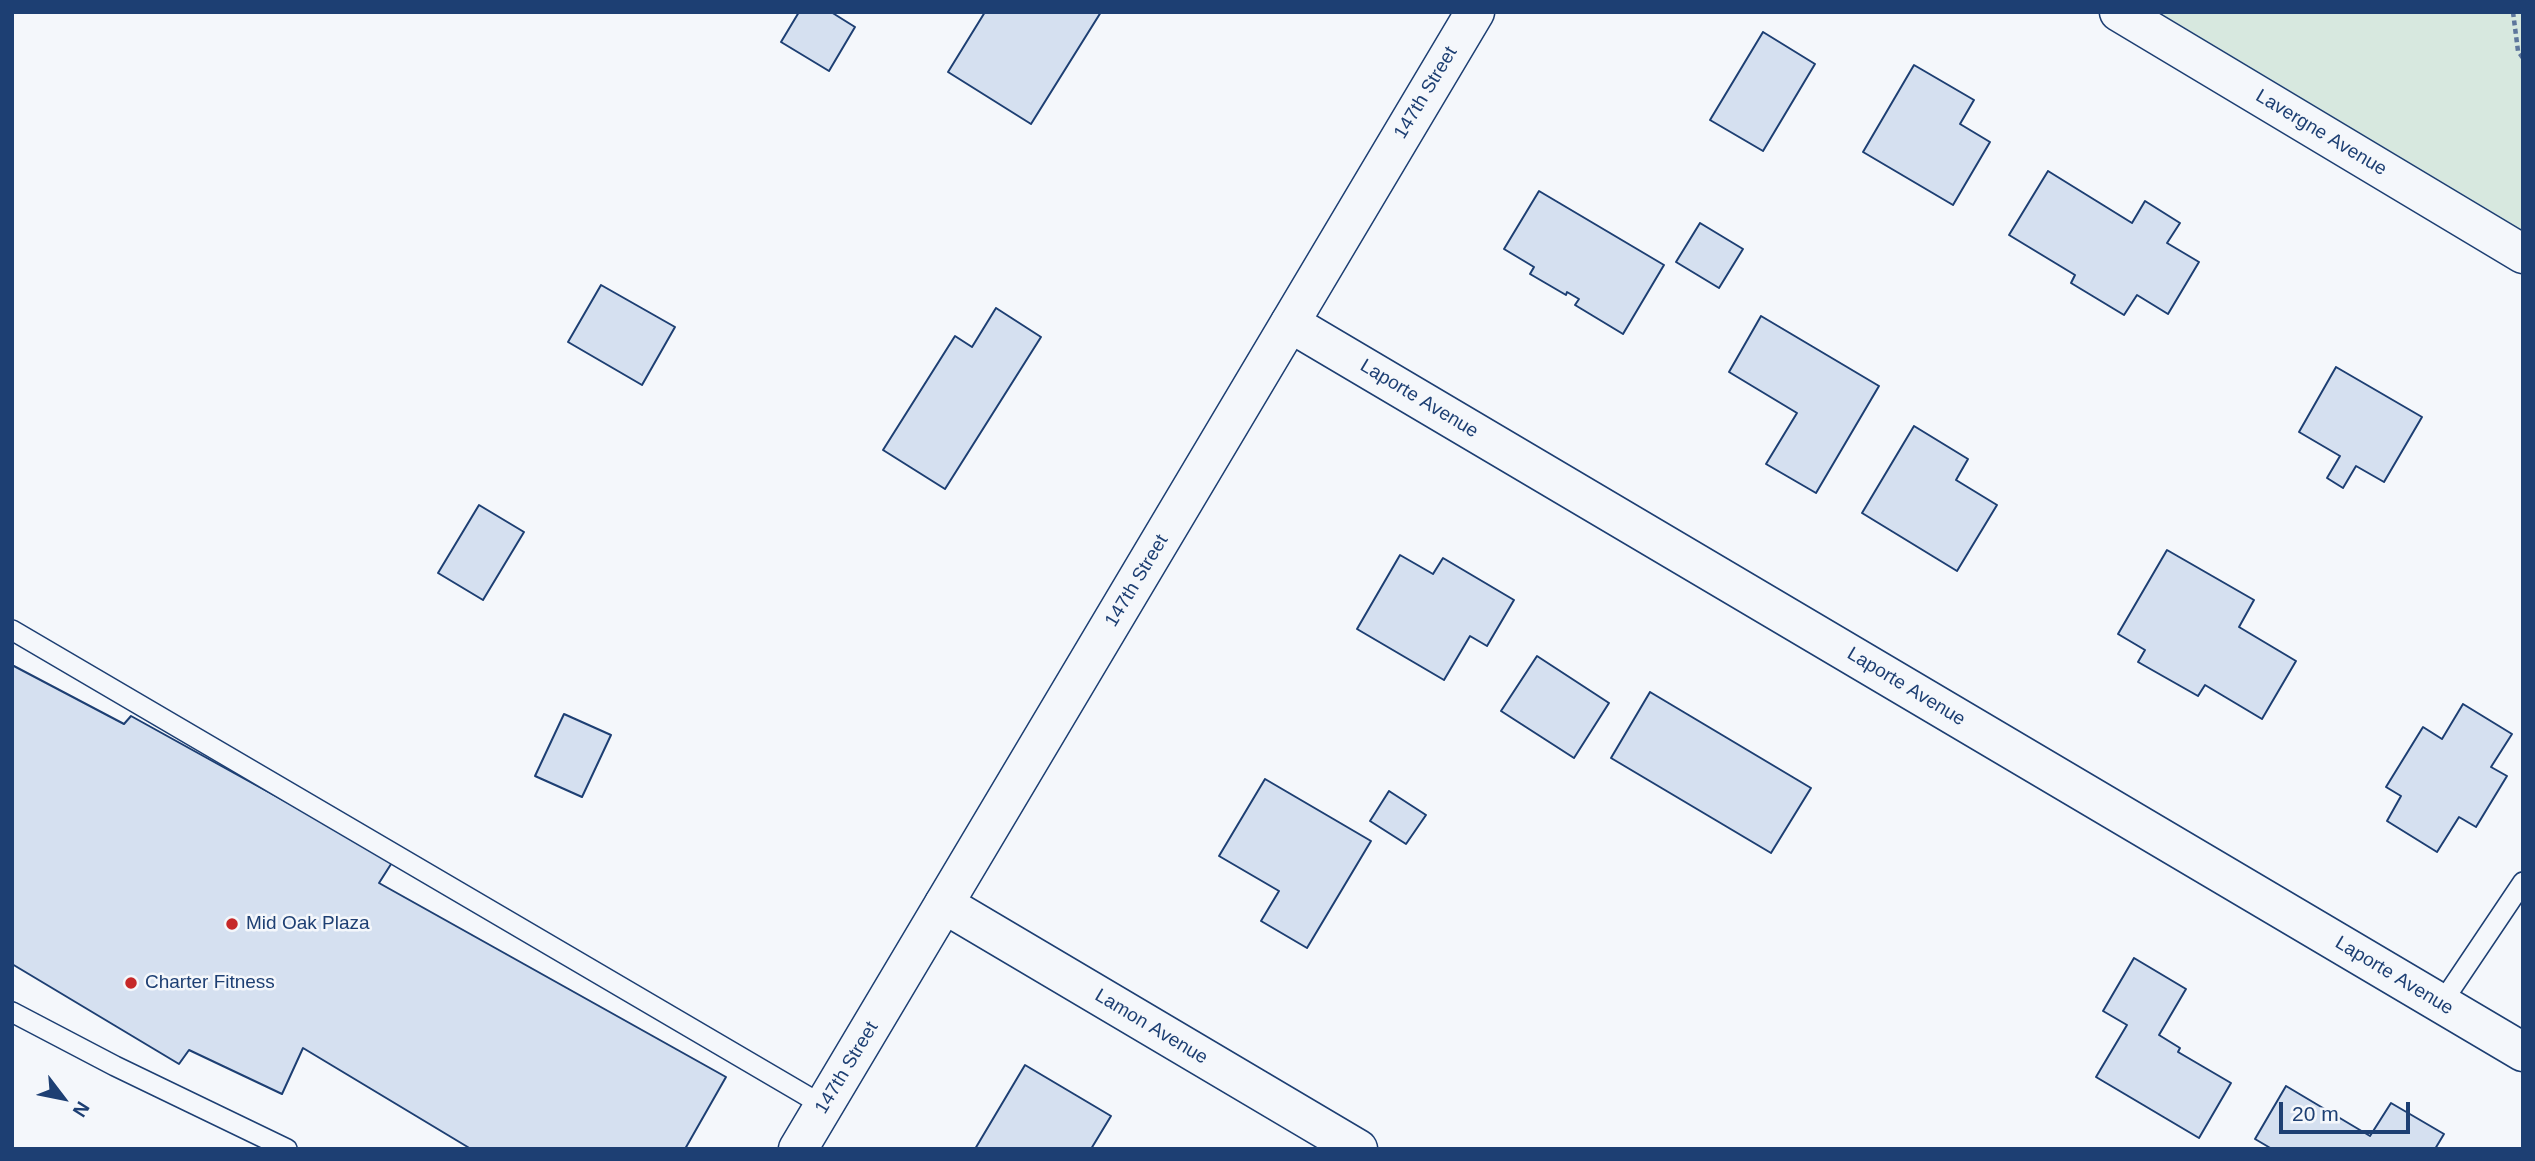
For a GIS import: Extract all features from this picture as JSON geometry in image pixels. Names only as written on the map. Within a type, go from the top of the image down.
[{"type":"street","name":"147th Street","points":[[799,1149],[1475,12]]},
{"type":"street","name":"Lavergne Avenue","points":[[2119,12],[2523,254]]},
{"type":"street","name":"Laporte Avenue","points":[[1290,323],[2523,1052]]},
{"type":"street","name":"Lamon Avenue","points":[[944,904],[1338,1144]]},
{"type":"lane","points":[[12,630],[824,1106]]},
{"type":"lane","points":[[2441,1004],[2523,882]]},
{"type":"lane","points":[[12,1012],[115,1066],[287,1149]]},
{"type":"path","points":[[2513,12],[2518,51],[2523,58]]},
{"type":"shaded area","points":[[2153,12],[2523,12],[2523,232]]},
{"type":"building","points":[[799,12],[831,12],[855,27],[829,71],[781,42]]},
{"type":"building","points":[[985,12],[1101,12],[1031,124],[948,72]]},
{"type":"building","points":[[1763,32],[1815,64],[1763,151],[1710,120]]},
{"type":"building","points":[[1914,65],[1974,100],[1960,124],[1990,142],[1953,205],[1863,152]]},
{"type":"building","points":[[2048,171],[2132,223],[2145,201],[2180,223],[2167,243],[2199,262],[2168,314],[2137,295],[2124,315],[2071,283],[2075,275],[2009,235]]},
{"type":"building","points":[[1539,191],[1664,265],[1623,334],[1575,305],[1579,299],[1567,292],[1566,295],[1530,274],[1534,267],[1504,249]]},
{"type":"building","points":[[1700,223],[1743,249],[1719,288],[1676,262]]},
{"type":"building","points":[[601,285],[675,327],[642,385],[568,342]]},
{"type":"building","points":[[996,308],[1041,337],[945,489],[883,450],[955,336],[972,347]]},
{"type":"building","points":[[1761,316],[1879,386],[1816,493],[1766,464],[1797,413],[1729,372]]},
{"type":"building","points":[[2336,367],[2422,417],[2384,482],[2356,466],[2343,488],[2327,478],[2340,456],[2299,432]]},
{"type":"building","points":[[1914,426],[1968,459],[1956,480],[1997,505],[1957,571],[1862,513]]},
{"type":"building","points":[[479,505],[524,532],[483,600],[438,573]]},
{"type":"building","points":[[2167,550],[2254,600],[2239,627],[2296,661],[2262,719],[2205,685],[2198,696],[2138,662],[2145,650],[2118,634]]},
{"type":"building","points":[[1400,555],[1433,574],[1443,558],[1514,600],[1487,646],[1470,636],[1444,680],[1357,629]]},
{"type":"building","points":[[1537,656],[1609,703],[1574,758],[1501,711]]},
{"type":"building","name":"Mid Oak Plaza","points":[[12,665],[124,724],[131,716],[393,861],[379,883],[726,1077],[685,1149],[471,1149],[303,1048],[282,1094],[189,1050],[179,1064],[12,964]]},
{"type":"building","points":[[1650,692],[1811,788],[1771,853],[1611,758]]},
{"type":"building","points":[[2463,704],[2512,734],[2491,767],[2507,776],[2476,827],[2459,817],[2437,852],[2387,821],[2401,796],[2386,787],[2423,727],[2442,739]]},
{"type":"building","points":[[564,714],[611,735],[582,797],[535,776]]},
{"type":"building","points":[[1265,779],[1371,841],[1307,948],[1261,921],[1279,891],[1219,856]]},
{"type":"building","points":[[1389,791],[1426,815],[1406,844],[1370,821]]},
{"type":"building","points":[[2134,958],[2186,989],[2159,1035],[2180,1048],[2178,1052],[2231,1083],[2199,1138],[2096,1077],[2127,1025],[2103,1011]]},
{"type":"building","points":[[1025,1065],[1111,1116],[1091,1149],[975,1149]]},
{"type":"building","points":[[2286,1086],[2370,1136],[2391,1103],[2444,1134],[2435,1149],[2272,1149],[2255,1139]]},
{"type":"place","name":"Mid Oak Plaza","points":[[232,924]]},
{"type":"place","name":"Charter Fitness","points":[[131,983]]}]
